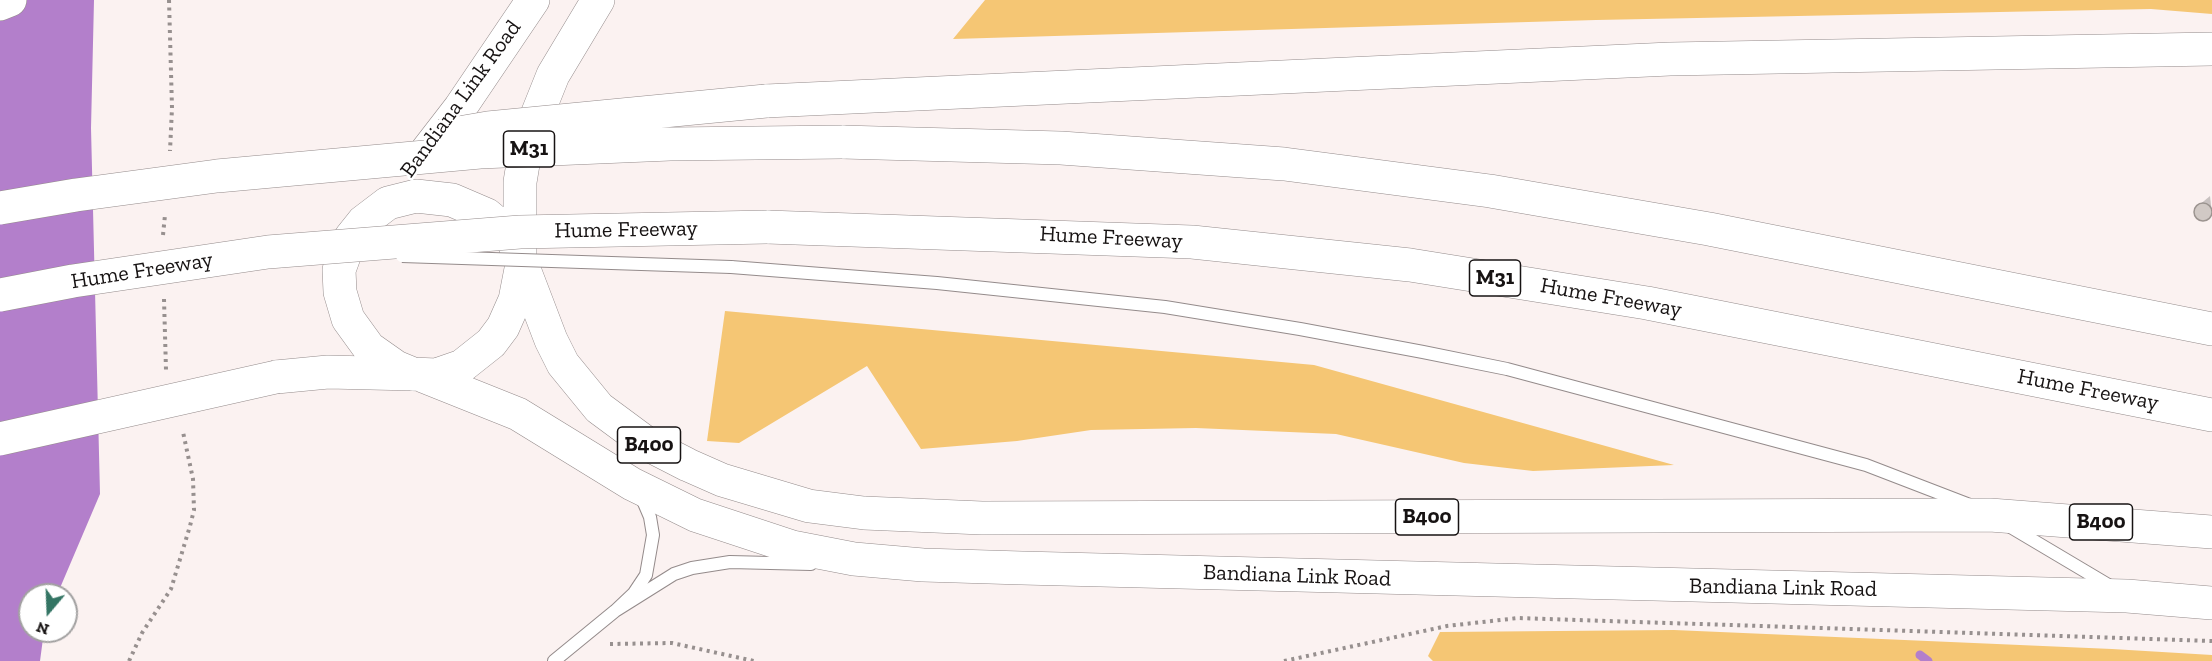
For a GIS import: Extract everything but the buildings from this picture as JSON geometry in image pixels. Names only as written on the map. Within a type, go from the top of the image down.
[{"type":"main road","points":[[0,4],[10,0]]},
{"type":"main road","name":"Bandiana Link Road","points":[[363,222],[411,171],[460,108],[532,0]]},
{"type":"main road","name":"B400","points":[[598,0],[553,75],[527,140],[520,182],[521,260],[515,300],[503,327],[490,343],[462,366],[449,372],[418,375],[396,367],[369,348],[357,333],[343,305],[339,281],[342,257],[351,237],[363,222],[376,210],[397,198],[417,196],[452,200],[467,205],[500,225],[511,235],[521,260],[551,340],[563,364],[599,408],[649,445],[688,465],[722,480],[809,506],[874,513],[982,518],[1990,515],[2212,532]]},
{"type":"main road","points":[[217,176],[488,128],[766,101],[1670,59],[2212,49]]},
{"type":"main road","name":"M31","points":[[0,208],[217,176],[480,152],[574,147],[842,142],[1061,148],[1284,164],[1490,191],[1709,229],[2212,329]]},
{"type":"main road","name":"Hume Freeway","points":[[0,295],[73,281],[268,252],[520,232],[767,227],[1192,242],[1410,265],[1647,303],[2212,415]]},
{"type":"main road","points":[[0,439],[276,377],[328,372],[418,375]]},
{"type":"main road","name":"Bandiana Link Road","points":[[418,375],[518,414],[632,484],[695,515],[746,533],[810,551],[854,559],[978,567],[2127,596],[2212,603]]},
{"type":"lane","points":[[268,252],[731,267],[937,283],[1165,307],[1300,328],[1508,369],[1866,465],[1926,486],[1990,515],[2127,596]]},
{"type":"lane","points":[[554,661],[615,611],[640,585],[649,566],[652,527],[647,508],[632,484]]},
{"type":"lane","points":[[615,611],[674,574],[692,568],[730,562],[791,565],[854,559]]},
{"type":"path","points":[[169,158],[172,108],[170,0]]},
{"type":"path","points":[[162,241],[165,206]]},
{"type":"path","points":[[164,288],[166,370],[169,380]]},
{"type":"path","points":[[129,661],[142,633],[171,589],[194,510],[193,479],[180,422]]},
{"type":"path","points":[[1284,661],[1448,626],[1518,618],[2212,641]]},
{"type":"path","points":[[604,646],[615,643],[672,643],[754,661]]},
{"type":"shaded area","points":[[0,0],[94,0],[91,128],[100,494],[62,583],[18,583],[18,643],[42,643],[40,661],[0,661]]},
{"type":"shaded area","points":[[985,0],[2212,0],[2212,14],[2151,9],[1596,20],[953,39]]},
{"type":"shaded area","points":[[725,311],[1314,365],[1674,465],[1533,471],[1464,463],[1336,434],[1196,428],[1091,430],[1017,441],[921,449],[867,366],[739,443],[707,441]]},
{"type":"shaded area","points":[[1674,630],[2112,649],[2212,655],[2212,661],[1433,661],[1428,656],[1440,632]]},
{"type":"waterway","points":[[1920,655],[1928,661]]}]
